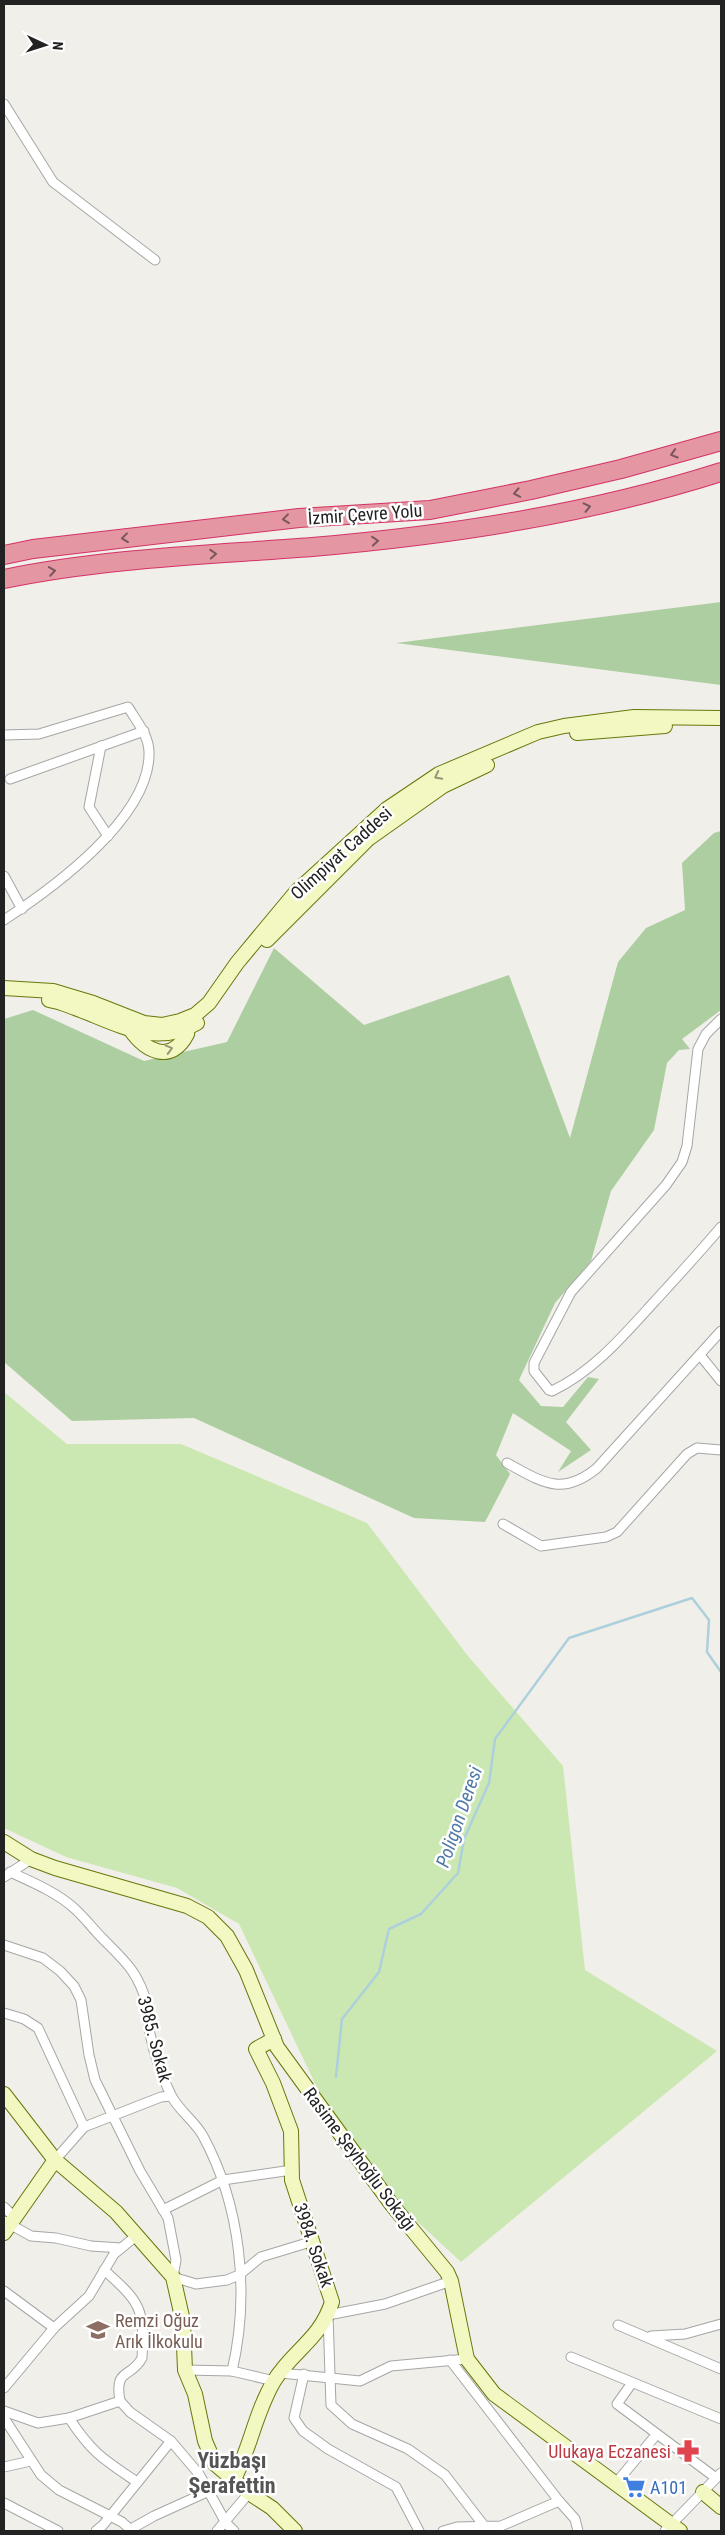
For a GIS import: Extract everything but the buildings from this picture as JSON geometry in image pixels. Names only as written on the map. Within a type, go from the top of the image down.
[{"type":"highway","name":"İzmir Çevre Yolu","points":[[4,555],[33,549],[299,518],[430,510],[531,490],[621,469],[721,441]]},
{"type":"highway","name":"İzmir Çevre Yolu","points":[[4,579],[116,562],[313,547],[520,522],[674,487],[721,472]]},
{"type":"street","points":[[4,104],[54,182],[155,260]]},
{"type":"street","points":[[4,735],[39,734],[128,708],[144,731],[149,751],[144,780],[132,807],[108,836],[22,909],[4,920]]},
{"type":"street","name":"Olimpiyat Caddesi","points":[[4,988],[53,991],[93,1003],[144,1023],[162,1025],[180,1021],[195,1015],[209,1003],[237,963],[296,892],[374,820],[412,790],[439,774],[538,732],[564,726],[634,717],[721,718]]},
{"type":"street","name":"Olimpiyat Caddesi","points":[[4,998],[52,1000],[130,1029],[160,1035],[184,1030],[212,1010],[259,947],[368,839],[443,786],[521,748],[552,737],[584,731],[650,726],[721,726]]},
{"type":"street","points":[[10,779],[144,731]]},
{"type":"street","points":[[101,746],[89,807],[108,836]]},
{"type":"street","points":[[4,876],[22,909]]},
{"type":"street","points":[[721,1018],[706,1034],[698,1049],[687,1146],[682,1162],[666,1185],[571,1292],[534,1363],[534,1370],[548,1390],[552,1391],[592,1366],[622,1337],[721,1227]]},
{"type":"street","points":[[162,1025],[175,1025],[184,1030]]},
{"type":"street","points":[[507,1463],[537,1480],[553,1485],[568,1485],[582,1480],[596,1468],[721,1331]]},
{"type":"street","points":[[700,1355],[721,1381]]},
{"type":"street","points":[[503,1524],[541,1546],[606,1536],[617,1532],[687,1454],[696,1448],[721,1450]]},
{"type":"street","name":"Rasime Şeyhoğlu Sokağı","points":[[4,1842],[31,1859],[187,1906],[208,1917],[227,1936],[246,1970],[274,2039],[300,2080],[392,2205],[447,2272],[451,2281],[467,2359],[494,2394],[616,2483],[672,2529]]},
{"type":"street","points":[[7,1874],[31,1859]]},
{"type":"street","name":"3985. Sokak","points":[[7,1874],[49,1891],[75,1909],[127,1961],[137,1979],[147,2005],[150,2034],[171,2096],[202,2135],[223,2180],[233,2218],[239,2276],[239,2339],[232,2371]]},
{"type":"street","points":[[4,1945],[43,1958],[60,1971],[74,1986],[81,2000],[89,2055],[95,2080],[168,2218],[176,2260],[173,2277],[183,2321],[185,2370],[195,2394],[206,2441],[215,2464],[233,2481],[272,2508],[295,2531]]},
{"type":"street","points":[[4,2013],[24,2019],[38,2028],[84,2127]]},
{"type":"street","name":"3984. Sokak","points":[[233,2481],[239,2471],[253,2425],[278,2377],[301,2348],[318,2332],[328,2316],[332,2302],[330,2289],[292,2180],[291,2131],[273,2083],[256,2049],[274,2039]]},
{"type":"street","points":[[4,2094],[55,2160],[116,2212],[173,2277],[196,2284],[227,2280],[239,2276],[261,2257],[307,2244],[311,2236]]},
{"type":"street","points":[[8,2224],[55,2160],[84,2127],[160,2097],[171,2096]]},
{"type":"street","points":[[163,2210],[223,2180],[292,2170]]},
{"type":"street","points":[[4,2207],[8,2224],[31,2236],[56,2238],[91,2246],[121,2248]]},
{"type":"street","points":[[4,2388],[54,2328],[89,2296],[104,2270],[121,2248],[136,2236]]},
{"type":"street","points":[[104,2270],[129,2292],[138,2303],[141,2315],[142,2358],[139,2364],[124,2374],[120,2380],[118,2390],[120,2401],[130,2412],[171,2441],[199,2474],[207,2492],[226,2523],[234,2531]]},
{"type":"street","points":[[451,2281],[385,2304],[328,2316],[331,2405],[352,2424],[408,2449],[445,2475],[485,2527]]},
{"type":"street","points":[[4,2291],[54,2328]]},
{"type":"street","points":[[641,2334],[667,2337],[721,2324]]},
{"type":"street","points":[[618,2325],[721,2369]]},
{"type":"street","points":[[571,2357],[721,2419]]},
{"type":"street","points":[[185,2370],[232,2371],[278,2377],[304,2374],[331,2379],[360,2381],[391,2366],[467,2359]]},
{"type":"street","points":[[450,2360],[558,2501],[575,2519],[578,2531]]},
{"type":"street","points":[[304,2374],[294,2418],[298,2424],[304,2431],[328,2449],[396,2488],[419,2531]]},
{"type":"street","points":[[632,2382],[617,2404],[656,2435],[718,2476],[672,2529]]},
{"type":"street","points":[[4,2411],[38,2423],[69,2418],[120,2401]]},
{"type":"street","points":[[4,2418],[41,2475],[59,2490],[110,2516],[131,2530],[154,2516],[207,2492]]},
{"type":"street","points":[[69,2418],[84,2442],[96,2455],[137,2482]]},
{"type":"street","points":[[616,2483],[656,2435]]},
{"type":"street","points":[[96,2531],[171,2441]]},
{"type":"street","points":[[4,2467],[31,2461]]},
{"type":"street","points":[[703,2492],[721,2507]]},
{"type":"street","points":[[217,2531],[226,2523],[232,2511],[249,2493]]},
{"type":"street","points":[[443,2531],[457,2527],[502,2529],[558,2501]]},
{"type":"street","points":[[4,2503],[58,2531]]},
{"type":"green space","points":[[721,602],[721,685],[396,643]]},
{"type":"green space","points":[[721,831],[721,1010],[682,1039],[690,1049],[679,1050],[667,1063],[654,1130],[611,1191],[591,1261],[555,1303],[519,1380],[541,1406],[563,1407],[588,1377],[599,1379],[566,1422],[591,1450],[558,1472],[571,1451],[513,1413],[496,1455],[510,1474],[485,1522],[414,1518],[194,1418],[72,1421],[4,1362],[4,1019],[33,1010],[144,1061],[227,1042],[274,948],[364,1025],[509,975],[570,1138],[618,962],[646,928],[685,910],[682,863],[714,833]]},
{"type":"green space","points":[[4,1392],[67,1444],[181,1444],[367,1523],[468,1656],[563,1766],[585,1970],[717,2051],[461,2262],[393,2199],[322,2098],[239,1924],[177,1888],[66,1857],[4,1828]]},
{"type":"waterway","name":"Poligon Deresi","points":[[336,2077],[342,2019],[379,1972],[389,1929],[421,1914],[458,1873],[464,1839],[489,1783],[495,1739],[569,1638],[692,1598],[709,1620],[707,1652],[721,1672]]},
{"type":"place","name":"Remzi Oğuz Arık İlkokulu","points":[[98,2330]]},
{"type":"place","name":"Ulukaya Eczanesi","points":[[688,2451]]},
{"type":"place","name":"A101","points":[[634,2487]]},
{"type":"district","name":"Yüzbaşı Şerafettin","points":[[232,2472]]}]
